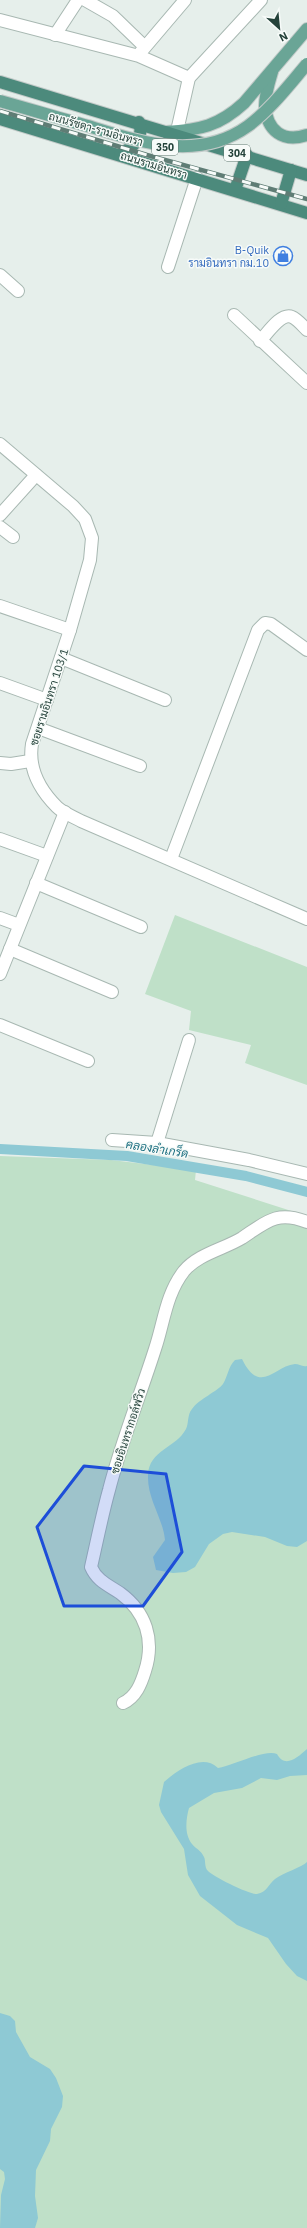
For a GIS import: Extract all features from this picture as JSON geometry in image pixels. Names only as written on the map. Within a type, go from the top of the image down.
[{"type":"highway","name":"304","points":[[0,82],[139,122],[307,175]]},
{"type":"highway","name":"ถนนรามอินทรา","points":[[0,119],[307,212]]},
{"type":"highway","points":[[120,155],[133,146],[139,139],[141,129],[139,122]]},
{"type":"highway","points":[[235,190],[247,155]]},
{"type":"highway","points":[[282,204],[291,170]]},
{"type":"main road","name":"350","points":[[172,132],[211,126],[222,120],[244,103],[272,72],[307,29]]},
{"type":"main road","name":"ถนนรัชดา-รามอินทรา","points":[[0,101],[148,144],[175,147],[197,146],[214,142],[247,126],[276,99],[307,64]]},
{"type":"main road","points":[[272,72],[265,105],[268,124],[279,135],[294,138],[307,135]]},
{"type":"street","points":[[55,35],[78,0]]},
{"type":"street","points":[[85,0],[113,16],[142,51]]},
{"type":"street","points":[[142,51],[185,0]]},
{"type":"street","points":[[172,132],[189,78],[261,0]]},
{"type":"street","points":[[0,20],[55,35],[142,51],[189,78]]},
{"type":"street","points":[[168,267],[197,178]]},
{"type":"street","points":[[0,275],[18,291]]},
{"type":"street","points":[[234,315],[260,341],[307,383]]},
{"type":"street","points":[[260,341],[281,318],[286,316],[292,317],[307,330]]},
{"type":"street","name":"ซอยรามอินทรา 103/1","points":[[0,444],[77,510],[84,519],[92,538],[90,560],[70,630],[38,728],[30,761],[37,780],[58,808],[64,812],[307,919]]},
{"type":"street","points":[[0,515],[36,475]]},
{"type":"street","points":[[0,527],[13,537]]},
{"type":"street","points":[[0,606],[70,630]]},
{"type":"street","points":[[171,859],[258,630],[265,623],[271,624],[307,650]]},
{"type":"street","points":[[61,658],[165,700]]},
{"type":"street","points":[[0,683],[47,700]]},
{"type":"street","points":[[38,728],[140,766]]},
{"type":"street","points":[[0,763],[11,764],[30,761]]},
{"type":"street","points":[[0,974],[64,812]]},
{"type":"street","points":[[0,839],[47,856]]},
{"type":"street","points":[[36,883],[141,927]]},
{"type":"street","points":[[0,918],[19,925]]},
{"type":"street","points":[[10,949],[112,992]]},
{"type":"street","points":[[0,1025],[88,1061]]},
{"type":"street","points":[[157,1144],[189,1040]]},
{"type":"street","points":[[112,1140],[157,1144],[249,1160],[307,1174]]},
{"type":"street","name":"ซอยอินทรากอล์ฟวิว","points":[[123,1703],[132,1699],[143,1680],[148,1664],[148,1632],[143,1616],[134,1605],[96,1577],[91,1567],[109,1489],[156,1347],[174,1286],[186,1269],[198,1260],[240,1239],[267,1221],[280,1216],[294,1217],[307,1222]]},
{"type":"highlighted area","points":[[84,1466],[166,1474],[182,1552],[143,1606],[64,1606],[37,1527]]},
{"type":"green space","points":[[175,915],[307,967],[307,1085],[245,1063],[251,1045],[189,1030],[191,1011],[145,994]]},
{"type":"green space","points":[[0,1156],[111,1160],[196,1170],[195,1180],[307,1216],[307,2228],[0,2228]]},
{"type":"water","points":[[242,1359],[255,1376],[261,1377],[267,1376],[287,1366],[295,1364],[307,1366],[307,1541],[297,1547],[287,1546],[265,1537],[232,1532],[223,1534],[209,1544],[195,1567],[186,1572],[173,1573],[156,1570],[153,1557],[165,1540],[164,1532],[152,1500],[148,1484],[150,1467],[158,1454],[182,1435],[187,1427],[190,1411],[195,1405],[221,1387],[235,1360]]},
{"type":"water","points":[[307,1749],[307,1775],[290,1776],[277,1780],[261,1778],[242,1788],[214,1793],[189,1808],[186,1826],[189,1840],[203,1855],[208,1871],[231,1885],[253,1894],[263,1892],[275,1879],[307,1862],[307,1981],[297,1976],[286,1964],[268,1938],[237,1925],[200,1896],[188,1875],[184,1849],[161,1812],[159,1805],[164,1782],[183,1768],[190,1765],[205,1762],[218,1768],[271,1753],[277,1754],[284,1761],[288,1761],[296,1758]]},
{"type":"water","points":[[0,2013],[10,2016],[15,2021],[16,2032],[30,2057],[50,2069],[56,2078],[63,2096],[62,2107],[51,2129],[50,2141],[36,2170],[35,2196],[38,2218],[35,2228],[0,2228],[1,2195],[5,2179],[4,2172],[0,2169]]},
{"type":"waterway","name":"คลองลำเกร็ด","points":[[0,1149],[127,1156],[246,1176],[307,1192]]},
{"type":"railway","points":[[0,111],[147,155],[307,199]]},
{"type":"place","name":"B-Quik รามอินทรา กม.10","points":[[283,256]]}]
